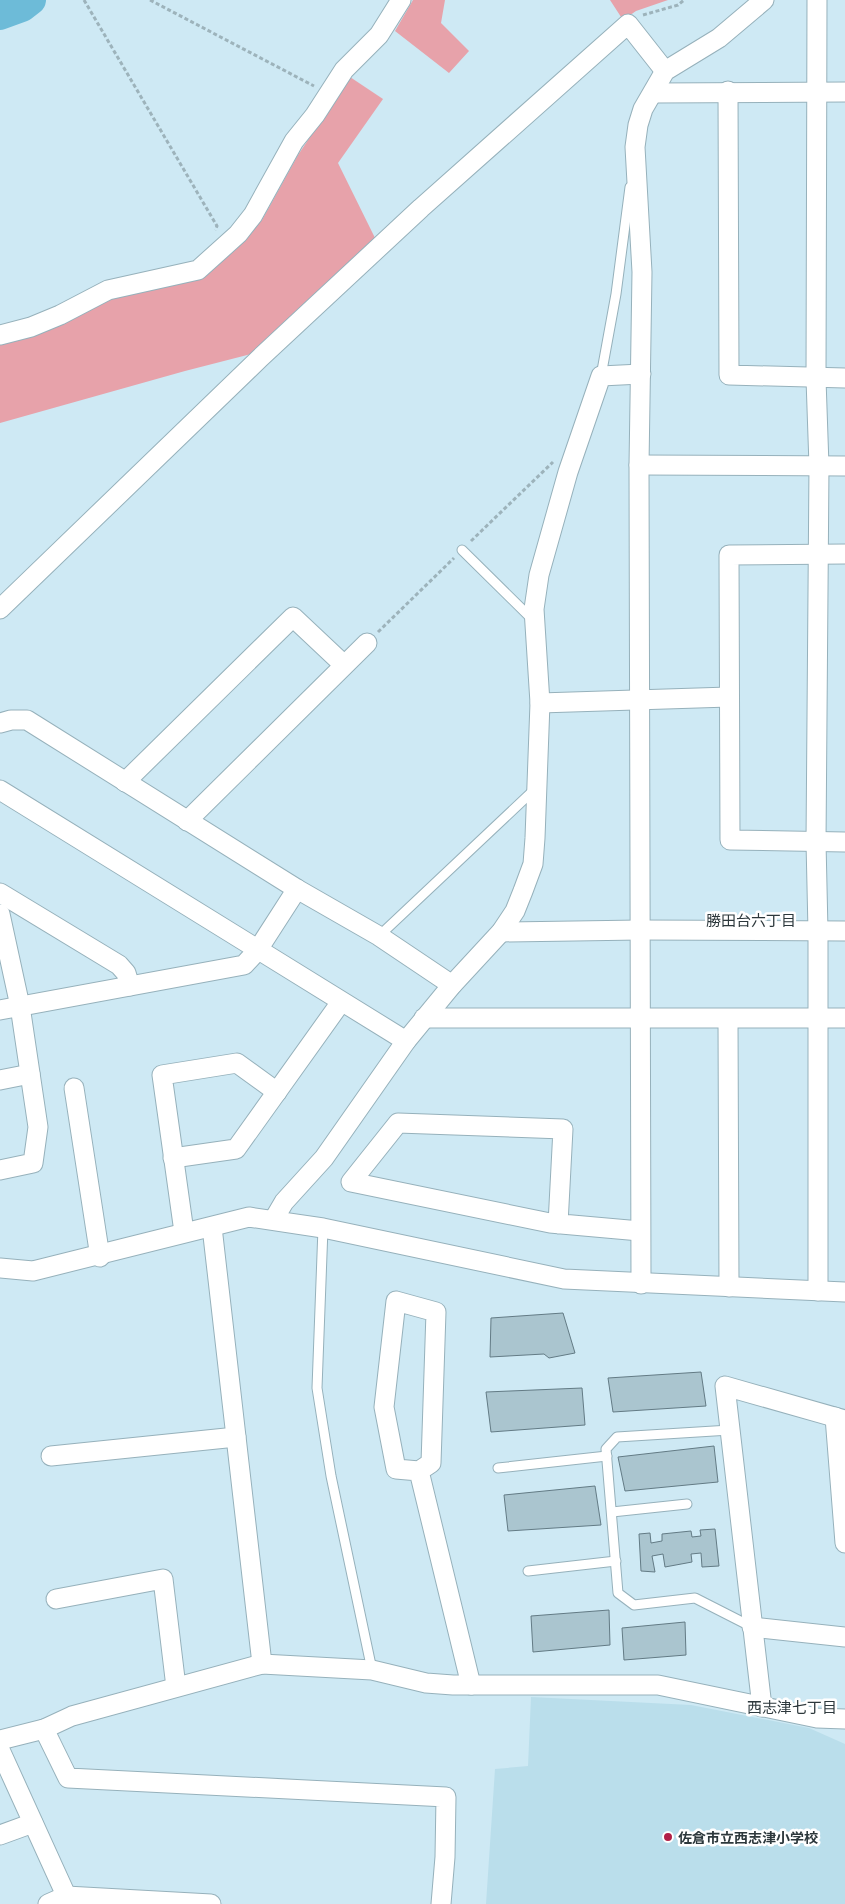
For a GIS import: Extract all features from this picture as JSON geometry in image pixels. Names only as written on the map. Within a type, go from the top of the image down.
[{"type":"street","points":[[0,335],[31,327],[53,318],[108,290],[198,270],[238,234],[253,216],[294,141],[344,70],[379,35],[401,0]]},
{"type":"street","points":[[641,1284],[639,465],[642,272],[635,147],[638,125],[644,109],[665,71],[719,38],[764,0]]},
{"type":"street","points":[[817,0],[816,379],[818,466],[816,554],[816,842],[818,931],[818,1291]]},
{"type":"street","points":[[0,609],[260,358],[413,215],[628,24],[665,71]]},
{"type":"street","points":[[728,92],[729,375],[816,379],[845,378]]},
{"type":"street","points":[[654,93],[845,92]]},
{"type":"street","points":[[274,1219],[284,1202],[324,1158],[406,1041],[452,985],[500,932],[515,911],[533,864],[540,703],[534,609],[544,557],[568,472],[601,376],[640,374]]},
{"type":"street","points":[[639,465],[845,466]]},
{"type":"street","points":[[845,554],[729,555],[730,840],[845,842]]},
{"type":"street","points":[[125,782],[293,617],[344,665]]},
{"type":"street","points":[[187,821],[367,643]]},
{"type":"street","points":[[540,703],[729,697]]},
{"type":"street","points":[[4,718],[27,720],[297,889],[379,936],[452,985]]},
{"type":"street","points":[[0,790],[406,1041]]},
{"type":"street","points":[[0,1010],[244,965],[258,951],[297,889]]},
{"type":"street","points":[[0,893],[119,965],[126,973],[130,986]]},
{"type":"street","points":[[0,914],[20,1006],[38,1127],[32,1164],[0,1170]]},
{"type":"street","points":[[500,932],[640,930],[845,931]]},
{"type":"street","points":[[173,1158],[236,1149],[341,1002]]},
{"type":"street","points":[[424,1018],[639,1020],[845,1018]]},
{"type":"street","points":[[728,1019],[729,1287]]},
{"type":"street","points":[[184,1232],[162,1075],[237,1063],[277,1092]]},
{"type":"street","points":[[0,1080],[30,1074]]},
{"type":"street","points":[[74,1088],[100,1257]]},
{"type":"street","points":[[558,1224],[563,1128],[398,1123],[350,1182],[550,1224],[640,1231]]},
{"type":"street","points":[[0,1268],[33,1272],[100,1257],[184,1232],[249,1218],[274,1219],[323,1228],[564,1279],[845,1292]]},
{"type":"street","points":[[212,1227],[262,1664]]},
{"type":"street","points":[[396,1301],[436,1312],[431,1463],[418,1470],[396,1469],[384,1407],[396,1301]]},
{"type":"street","points":[[762,1707],[725,1386],[840,1419],[845,1543]]},
{"type":"street","points":[[50,1456],[236,1437]]},
{"type":"street","points":[[418,1470],[471,1685]]},
{"type":"street","points":[[56,1598],[163,1579],[176,1687]]},
{"type":"street","points":[[752,1627],[845,1637]]},
{"type":"street","points":[[0,1740],[44,1730],[72,1716],[262,1664],[372,1670],[426,1683],[471,1685],[658,1685],[817,1718],[845,1719]]},
{"type":"street","points":[[44,1730],[68,1778],[446,1797],[445,1857],[441,1904]]},
{"type":"street","points":[[0,1750],[68,1900]]},
{"type":"street","points":[[0,1835],[33,1823]]},
{"type":"street","points":[[48,1904],[68,1900],[210,1904]]},
{"type":"lane","points":[[601,376],[616,294],[635,147]]},
{"type":"lane","points":[[462,550],[534,622]]},
{"type":"lane","points":[[379,936],[536,788]]},
{"type":"lane","points":[[323,1228],[317,1388],[331,1476],[372,1670]]},
{"type":"lane","points":[[730,1430],[617,1437],[606,1449],[618,1593],[634,1605],[695,1598],[752,1627]]},
{"type":"lane","points":[[498,1468],[607,1456]]},
{"type":"lane","points":[[612,1512],[688,1504]]},
{"type":"lane","points":[[528,1571],[616,1561]]},
{"type":"path","points":[[84,0],[217,226],[214,232]]},
{"type":"path","points":[[150,0],[328,93]]},
{"type":"path","points":[[628,24],[639,16],[678,5],[684,0]]},
{"type":"path","points":[[367,643],[554,461]]},
{"type":"shaded area","points":[[413,0],[445,0],[441,23],[469,51],[449,73],[395,31]]},
{"type":"shaded area","points":[[610,0],[668,0],[636,11],[623,20]]},
{"type":"shaded area","points":[[350,77],[383,99],[338,163],[376,240],[255,353],[0,423],[0,341],[56,326],[120,295],[237,246],[262,220],[298,155]]},
{"type":"shaded area","name":"佐倉市立西志津小学校","points":[[531,1697],[691,1705],[809,1728],[845,1744],[845,1904],[486,1904],[495,1769],[528,1766]]},
{"type":"building","points":[[563,1313],[575,1353],[549,1358],[544,1354],[490,1357],[491,1318]]},
{"type":"building","points":[[701,1372],[706,1406],[613,1412],[608,1378]]},
{"type":"building","points":[[582,1388],[585,1425],[491,1432],[486,1392]]},
{"type":"building","points":[[714,1446],[718,1482],[625,1491],[618,1457]]},
{"type":"building","points":[[595,1486],[601,1525],[508,1531],[504,1495]]},
{"type":"building","points":[[715,1529],[719,1566],[702,1567],[701,1553],[691,1554],[692,1562],[665,1567],[663,1554],[652,1556],[655,1572],[641,1571],[639,1534],[650,1533],[651,1543],[662,1541],[662,1534],[691,1531],[692,1537],[701,1536],[700,1530]]},
{"type":"building","points":[[609,1610],[610,1645],[533,1652],[531,1616]]},
{"type":"building","points":[[685,1622],[686,1655],[624,1660],[622,1628]]},
{"type":"waterway","points":[[0,15],[22,7],[31,0]]},
{"type":"place","name":"佐倉市立西志津小学校","points":[[668,1837]]},
{"type":"district","name":"勝田台六丁目","points":[[751,920]]},
{"type":"district","name":"西志津七丁目","points":[[792,1707]]}]
